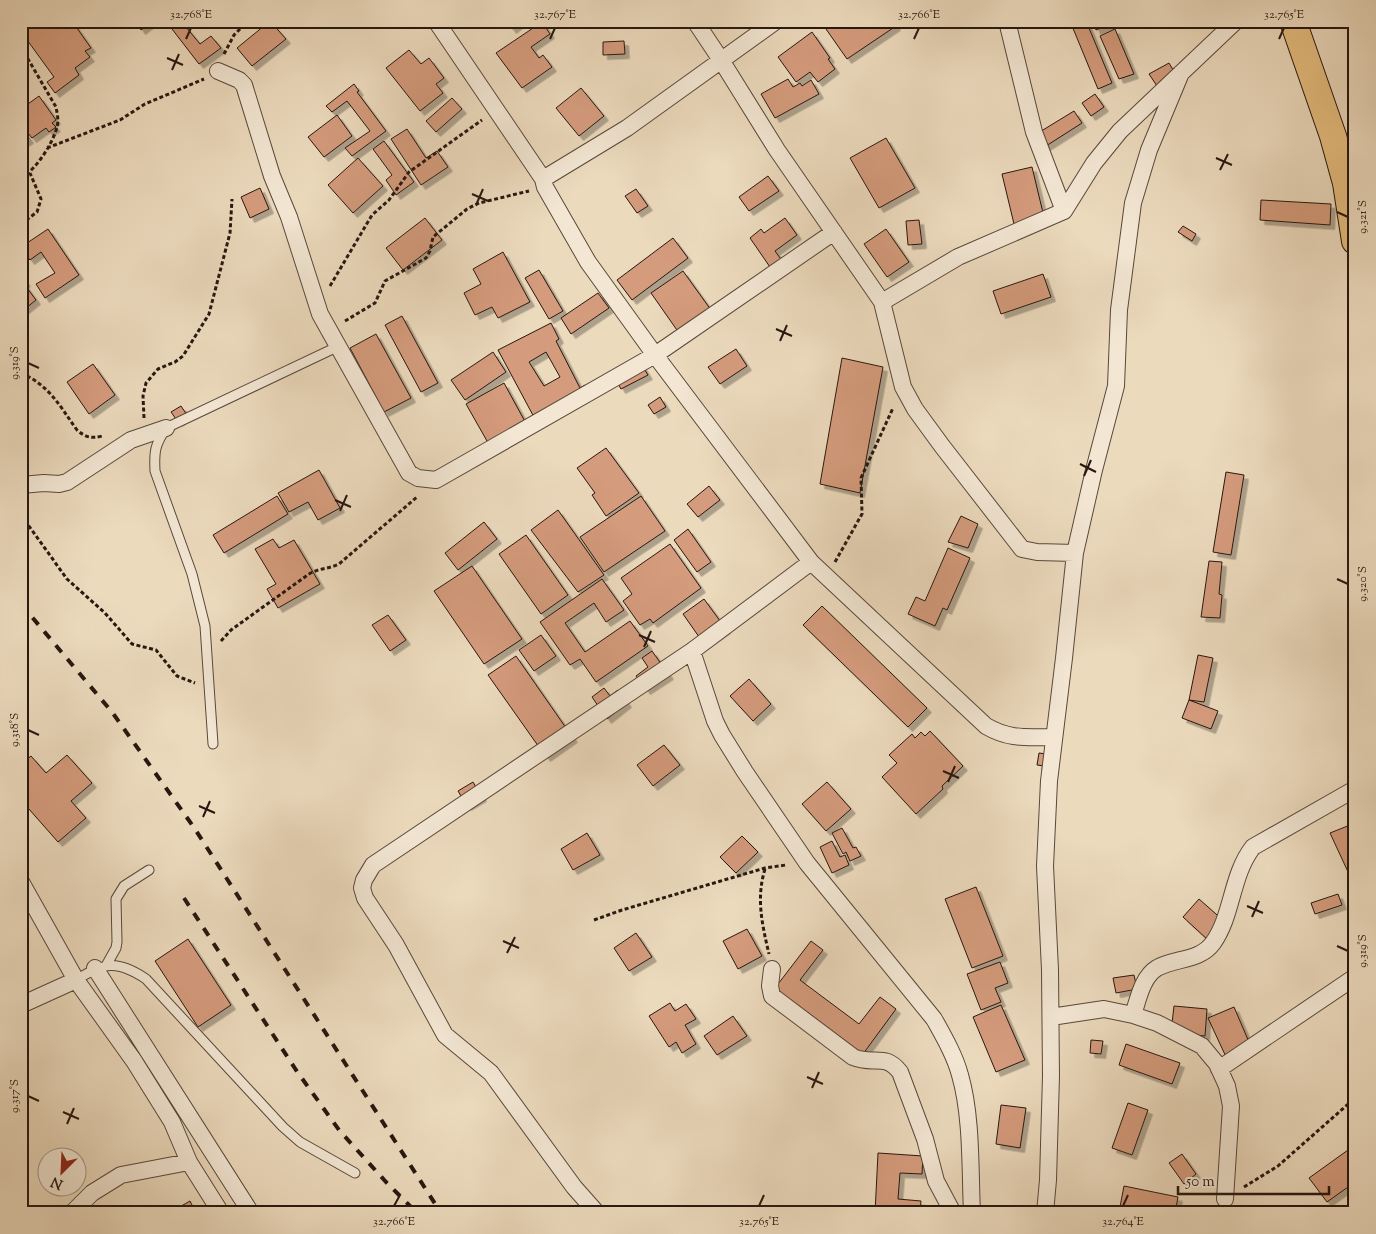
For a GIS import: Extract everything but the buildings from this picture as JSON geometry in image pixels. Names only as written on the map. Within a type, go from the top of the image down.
[{"type":"main road","points":[[1293,21],[1333,136],[1346,183],[1355,241]]},
{"type":"street","points":[[436,21],[544,183],[588,262],[655,356],[810,562],[986,726],[1010,737],[1053,737]]},
{"type":"street","points":[[695,21],[776,150],[882,302],[903,387],[915,409],[1019,547],[1025,551],[1075,553]]},
{"type":"street","points":[[544,183],[627,128],[776,21]]},
{"type":"street","points":[[1007,21],[1034,132],[1064,211]]},
{"type":"street","points":[[882,302],[958,257],[1064,211],[1094,163],[1120,131],[1236,21]]},
{"type":"street","points":[[218,71],[238,80],[244,85],[272,176],[329,330],[409,473],[418,478],[436,480],[655,356],[834,232]]},
{"type":"street","points":[[1045,1213],[1051,1086],[1045,866],[1053,737],[1064,658],[1075,553],[1116,386],[1120,310],[1133,203],[1149,150],[1180,73]]},
{"type":"street","points":[[21,485],[67,482],[126,443],[145,434],[166,428]]},
{"type":"street","points":[[597,1213],[574,1186],[491,1072],[445,1035],[396,946],[365,898],[362,888],[366,875],[373,865],[692,651],[810,562]]},
{"type":"street","points":[[692,651],[710,707],[722,735],[807,863],[934,1019],[948,1046],[960,1073],[966,1103],[972,1213]]},
{"type":"street","points":[[1133,1015],[1142,988],[1157,968],[1204,953],[1212,944],[1222,925],[1244,859],[1253,847],[1355,789]]},
{"type":"street","points":[[21,882],[76,980],[134,1061],[172,1122],[189,1162],[221,1213]]},
{"type":"street","points":[[101,966],[251,1213]]},
{"type":"street","points":[[772,969],[770,986],[772,996],[853,1057],[864,1061],[886,1060],[895,1065],[900,1072],[925,1139],[936,1181],[953,1213]]},
{"type":"street","points":[[1219,1069],[1355,977]]},
{"type":"street","points":[[21,1005],[76,980]]},
{"type":"street","points":[[1050,1017],[1104,1009],[1133,1015],[1157,1023],[1202,1046],[1219,1069],[1227,1086],[1231,1106],[1225,1199]]},
{"type":"street","points":[[72,1213],[92,1193],[121,1175],[189,1162]]},
{"type":"lane","points":[[213,744],[205,626],[192,574],[155,471],[154,454],[157,442],[166,428],[339,346]]},
{"type":"lane","points":[[76,980],[101,966],[116,948],[116,899],[124,886],[149,870]]},
{"type":"lane","points":[[101,966],[130,970],[146,979],[283,1127],[300,1142],[355,1173]]},
{"type":"path","points":[[48,148],[120,120],[145,104],[218,71],[234,35],[248,21]]},
{"type":"path","points":[[21,47],[56,107],[58,124],[48,148],[30,174],[21,178]]},
{"type":"path","points":[[320,309],[335,274],[372,215],[389,200],[409,172],[497,110]]},
{"type":"path","points":[[21,224],[37,212],[41,199],[30,174]]},
{"type":"path","points":[[329,330],[375,303],[386,281],[426,258],[434,237],[468,209],[479,203],[544,183]]},
{"type":"path","points":[[145,434],[143,396],[146,383],[158,370],[183,356],[211,307],[230,233],[232,199]]},
{"type":"path","points":[[21,373],[33,378],[48,390],[76,430],[94,438],[111,435]]},
{"type":"path","points":[[827,577],[862,514],[861,478],[903,387]]},
{"type":"path","points":[[208,658],[231,630],[309,574],[320,568],[339,564],[436,480]]},
{"type":"path","points":[[21,515],[67,579],[105,613],[132,644],[156,650],[176,676],[210,689]]},
{"type":"path","points":[[594,920],[765,868],[807,863]]},
{"type":"path","points":[[765,868],[760,897],[762,921],[772,969]]},
{"type":"path","points":[[1202,1213],[1278,1166],[1355,1098]]},
{"type":"railway","points":[[21,604],[112,712],[195,829],[441,1213]]},
{"type":"railway","points":[[184,898],[296,1070],[339,1130],[417,1213]]}]
